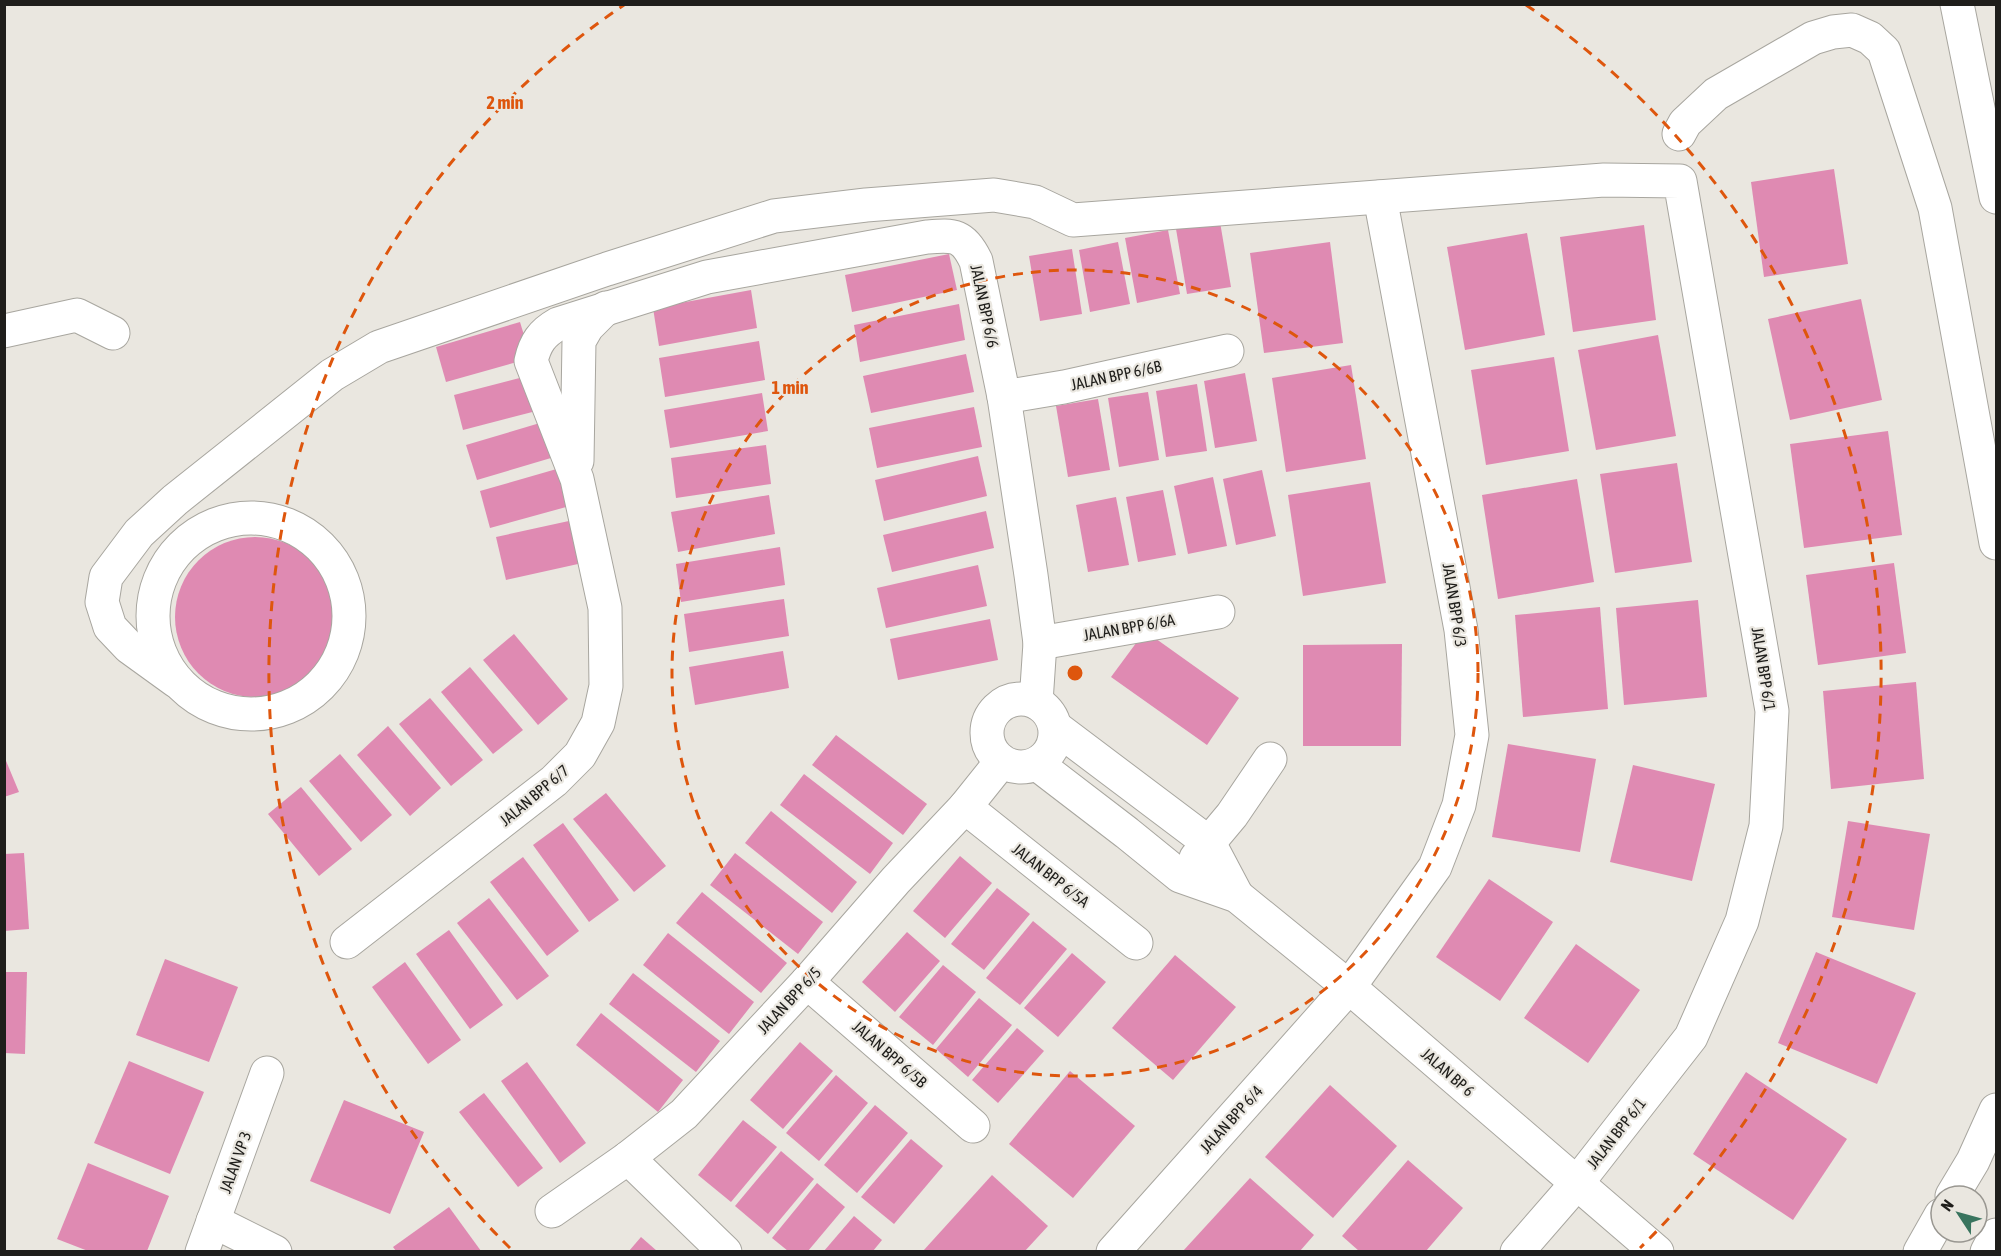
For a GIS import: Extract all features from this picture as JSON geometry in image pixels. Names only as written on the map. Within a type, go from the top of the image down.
[{"type":"street","points":[[1957,4],[1996,197]]},
{"type":"street","points":[[1679,135],[1684,123],[1716,94],[1813,38],[1833,32],[1852,30],[1870,38],[1884,51],[1935,208],[1996,543]]},
{"type":"street","name":"JALAN BPP 6/1","points":[[1380,197],[1604,180],[1680,181],[1772,711],[1766,826],[1742,921],[1691,1037],[1577,1183],[1517,1251]]},
{"type":"street","points":[[176,681],[158,649],[153,613],[161,577],[181,547],[210,526],[246,517],[282,521],[314,538],[337,566],[349,600],[348,636],[333,670],[308,696],[275,711],[239,714],[205,703],[129,647],[110,627],[102,602],[106,577],[140,533],[175,500],[332,375],[379,347],[608,269],[774,216],[866,205],[994,195],[1035,202],[1073,220],[1380,197]]},
{"type":"street","name":"JALAN BPP 6/3","points":[[1349,987],[1435,867],[1459,806],[1472,735],[1461,630],[1380,197]]},
{"type":"street","name":"JALAN BPP 6/6","points":[[606,308],[707,277],[927,237],[946,235],[958,237],[969,246],[975,261],[1004,397],[1040,643],[1045,715]]},
{"type":"street","name":"JALAN BPP 6/7","points":[[577,479],[579,341],[587,327],[606,308]]},
{"type":"street","name":"JALAN BPP 6/7","points":[[347,942],[554,781],[580,755],[598,723],[606,686],[605,608],[577,479],[531,361],[534,349],[547,330],[606,308]]},
{"type":"street","points":[[4,331],[77,315],[113,333]]},
{"type":"street","name":"JALAN BPP 6/6B","points":[[1004,397],[1064,387],[1227,351]]},
{"type":"street","name":"JALAN BPP 6/6A","points":[[1040,643],[1218,612]]},
{"type":"street","points":[[1045,715],[1055,738],[1046,758],[1024,768],[1013,767],[1001,762],[992,753],[987,741],[987,728],[991,716],[1000,706],[1011,700],[1024,699],[1045,715],[1152,799],[1209,843],[1237,896]]},
{"type":"street","points":[[1180,876],[1232,814],[1270,759]]},
{"type":"street","name":"JALAN BPP 6/5","points":[[552,1211],[628,1158],[684,1114],[965,807],[1001,762]]},
{"type":"street","points":[[1037,764],[1180,876],[1237,896]]},
{"type":"street","points":[[1124,830],[1152,799]]},
{"type":"street","name":"JALAN BPP 6/5A","points":[[965,807],[1137,944]]},
{"type":"street","name":"JALAN BP 6","points":[[1237,896],[1349,987],[1657,1251]]},
{"type":"street","name":"JALAN BPP 6/5B","points":[[807,982],[974,1126]]},
{"type":"street","name":"JALAN BPP 6/4","points":[[1113,1251],[1349,987]]},
{"type":"street","name":"JALAN VP 3","points":[[208,1236],[267,1073]]},
{"type":"street","points":[[1959,1184],[1973,1161],[1996,1110]]},
{"type":"street","points":[[628,1158],[725,1251]]},
{"type":"street","points":[[1987,1251],[1996,1234]]},
{"type":"street","points":[[208,1236],[275,1251]]},
{"type":"street","points":[[1920,1251],[1929,1236]]},
{"type":"building","points":[[1834,169],[1848,264],[1764,277],[1751,182]]},
{"type":"building","points":[[1220,222],[1231,287],[1187,294],[1176,229]]},
{"type":"building","points":[[1644,225],[1656,320],[1573,332],[1560,237]]},
{"type":"building","points":[[1168,230],[1180,294],[1137,303],[1125,238]]},
{"type":"building","points":[[1527,233],[1545,335],[1465,350],[1447,247]]},
{"type":"building","points":[[1118,242],[1130,304],[1090,312],[1079,250]]},
{"type":"building","points":[[1330,242],[1343,343],[1264,353],[1250,253]]},
{"type":"building","points":[[1072,249],[1082,314],[1040,321],[1029,256]]},
{"type":"building","points":[[949,254],[957,290],[852,312],[845,275]]},
{"type":"building","points":[[751,290],[757,328],[659,346],[653,308]]},
{"type":"building","points":[[1861,299],[1882,400],[1790,420],[1768,319]]},
{"type":"building","points":[[959,304],[965,340],[860,362],[854,325]]},
{"type":"building","points":[[520,322],[531,358],[446,382],[436,347]]},
{"type":"building","points":[[1658,335],[1676,436],[1596,450],[1578,350]]},
{"type":"building","points":[[759,341],[765,380],[665,397],[659,358]]},
{"type":"building","points":[[966,354],[974,392],[871,413],[863,376]]},
{"type":"building","points":[[1554,357],[1569,451],[1486,465],[1471,370]]},
{"type":"building","points":[[1351,365],[1366,459],[1286,472],[1272,378]]},
{"type":"building","points":[[1245,373],[1257,441],[1215,448],[1204,381]]},
{"type":"building","points":[[535,374],[544,409],[463,430],[454,395]]},
{"type":"building","points":[[1197,384],[1207,451],[1166,457],[1156,391]]},
{"type":"building","points":[[1148,392],[1159,460],[1119,467],[1108,398]]},
{"type":"building","points":[[762,393],[768,431],[670,448],[664,410]]},
{"type":"building","points":[[1098,399],[1110,470],[1068,477],[1056,406]]},
{"type":"building","points":[[974,407],[982,447],[877,468],[869,428]]},
{"type":"building","points":[[550,420],[561,455],[477,480],[466,445]]},
{"type":"building","points":[[1888,431],[1902,535],[1804,548],[1790,444]]},
{"type":"building","points":[[766,445],[771,484],[676,498],[671,458]]},
{"type":"building","points":[[978,456],[987,496],[884,521],[875,480]]},
{"type":"building","points":[[1677,463],[1692,562],[1615,573],[1600,474]]},
{"type":"building","points":[[567,466],[577,504],[490,528],[480,491]]},
{"type":"building","points":[[1262,470],[1276,536],[1236,545],[1223,479]]},
{"type":"building","points":[[1213,477],[1227,546],[1188,554],[1174,486]]},
{"type":"building","points":[[1577,479],[1594,582],[1498,599],[1482,495]]},
{"type":"building","points":[[1370,482],[1386,583],[1303,596],[1288,495]]},
{"type":"building","points":[[1163,490],[1176,555],[1138,562],[1126,497]]},
{"type":"building","points":[[769,495],[775,534],[678,552],[671,512]]},
{"type":"building","points":[[1116,497],[1129,565],[1088,572],[1076,505]]},
{"type":"building","points":[[986,511],[994,548],[892,572],[883,535]]},
{"type":"building","points":[[578,519],[587,562],[506,580],[496,537]]},
{"type":"building","points":[[255,537],[271,538],[286,543],[300,550],[312,560],[322,572],[329,586],[334,601],[334,633],[329,648],[322,662],[312,674],[300,684],[286,691],[271,696],[255,697],[239,696],[224,691],[210,684],[198,674],[188,662],[181,648],[176,633],[175,617],[176,601],[181,586],[188,572],[198,560],[210,550],[224,543],[239,538]]},
{"type":"building","points":[[780,547],[785,585],[681,602],[676,564]]},
{"type":"building","points":[[1894,563],[1906,653],[1818,665],[1806,575]]},
{"type":"building","points":[[978,565],[987,606],[886,628],[877,588]]},
{"type":"building","points":[[784,599],[789,636],[689,652],[684,614]]},
{"type":"building","points":[[1698,600],[1707,697],[1624,705],[1616,608]]},
{"type":"building","points":[[1600,607],[1608,709],[1523,717],[1515,615]]},
{"type":"building","points":[[990,619],[998,660],[898,680],[890,639]]},
{"type":"building","points":[[1145,631],[1239,698],[1207,745],[1111,677]]},
{"type":"building","points":[[514,634],[568,699],[538,725],[483,660]]},
{"type":"building","points":[[1402,644],[1401,746],[1303,746],[1303,645]]},
{"type":"building","points":[[783,651],[789,688],[695,705],[689,667]]},
{"type":"building","points":[[470,667],[523,730],[493,754],[441,692]]},
{"type":"building","points":[[1916,682],[1924,779],[1831,789],[1823,691]]},
{"type":"building","points":[[430,698],[483,760],[451,786],[399,724]]},
{"type":"building","points":[[388,726],[441,788],[410,816],[357,755]]},
{"type":"building","points":[[836,735],[927,804],[903,835],[812,765]]},
{"type":"building","points":[[1508,744],[1596,759],[1580,852],[1492,837]]},
{"type":"building","points":[[340,754],[392,815],[361,842],[309,781]]},
{"type":"building","points":[[4,756],[19,792],[4,797]]},
{"type":"building","points":[[1633,765],[1715,784],[1692,881],[1610,862]]},
{"type":"building","points":[[804,774],[893,843],[870,874],[780,805]]},
{"type":"building","points":[[301,787],[352,849],[319,876],[268,814]]},
{"type":"building","points":[[606,793],[666,866],[634,892],[573,819]]},
{"type":"building","points":[[771,811],[857,882],[832,913],[745,843]]},
{"type":"building","points":[[1848,821],[1930,834],[1914,930],[1832,917]]},
{"type":"building","points":[[563,823],[619,900],[589,922],[533,845]]},
{"type":"building","points":[[24,853],[29,929],[4,931],[4,854]]},
{"type":"building","points":[[735,853],[823,922],[798,954],[710,885]]},
{"type":"building","points":[[960,856],[992,883],[945,938],[913,911]]},
{"type":"building","points":[[523,857],[579,931],[547,956],[490,882]]},
{"type":"building","points":[[1489,879],[1553,922],[1500,1001],[1436,957]]},
{"type":"building","points":[[997,888],[1030,914],[984,970],[951,944]]},
{"type":"building","points":[[702,892],[787,963],[761,993],[676,923]]},
{"type":"building","points":[[489,898],[549,976],[517,1000],[457,923]]},
{"type":"building","points":[[1033,921],[1067,949],[1020,1005],[986,978]]},
{"type":"building","points":[[449,930],[503,1005],[470,1029],[416,954]]},
{"type":"building","points":[[907,932],[940,961],[895,1012],[862,982]]},
{"type":"building","points":[[668,933],[754,1002],[729,1034],[643,965]]},
{"type":"building","points":[[1576,944],[1640,990],[1588,1063],[1524,1018]]},
{"type":"building","points":[[1816,952],[1916,993],[1877,1084],[1778,1043]]},
{"type":"building","points":[[1072,953],[1106,982],[1058,1037],[1024,1008]]},
{"type":"building","points":[[1175,955],[1236,1007],[1173,1080],[1112,1028]]},
{"type":"building","points":[[165,959],[238,987],[209,1062],[136,1035]]},
{"type":"building","points":[[405,962],[461,1040],[428,1064],[372,987]]},
{"type":"building","points":[[943,965],[976,992],[933,1045],[899,1017]]},
{"type":"building","points":[[4,972],[27,972],[25,1054],[4,1053]]},
{"type":"building","points":[[633,973],[720,1041],[696,1072],[609,1004]]},
{"type":"building","points":[[979,998],[1012,1025],[968,1077],[936,1049]]},
{"type":"building","points":[[601,1013],[683,1080],[658,1112],[576,1045]]},
{"type":"building","points":[[1017,1028],[1044,1051],[998,1103],[972,1080]]},
{"type":"building","points":[[800,1042],[833,1071],[783,1129],[750,1100]]},
{"type":"building","points":[[129,1061],[204,1092],[170,1174],[94,1143]]},
{"type":"building","points":[[527,1062],[586,1143],[560,1163],[501,1081]]},
{"type":"building","points":[[1070,1071],[1135,1126],[1073,1198],[1009,1144]]},
{"type":"building","points":[[1746,1072],[1847,1139],[1793,1220],[1693,1154]]},
{"type":"building","points":[[836,1075],[868,1103],[819,1161],[786,1133]]},
{"type":"building","points":[[1330,1085],[1397,1146],[1333,1218],[1265,1157]]},
{"type":"building","points":[[484,1093],[543,1168],[518,1187],[459,1112]]},
{"type":"building","points":[[344,1100],[424,1132],[390,1214],[310,1181]]},
{"type":"building","points":[[875,1105],[908,1133],[857,1193],[824,1165]]},
{"type":"building","points":[[743,1120],[777,1147],[731,1202],[698,1175]]},
{"type":"building","points":[[911,1139],[943,1166],[894,1224],[861,1197]]},
{"type":"building","points":[[781,1151],[814,1179],[768,1234],[735,1206]]},
{"type":"building","points":[[1408,1160],[1463,1208],[1426,1251],[1359,1251],[1342,1236]]},
{"type":"building","points":[[88,1163],[169,1196],[147,1251],[88,1251],[57,1239]]},
{"type":"building","points":[[992,1175],[1048,1226],[1025,1251],[923,1251]]},
{"type":"building","points":[[1250,1178],[1314,1235],[1300,1251],[1183,1251]]},
{"type":"building","points":[[817,1183],[845,1207],[808,1251],[788,1251],[772,1238]]},
{"type":"building","points":[[449,1207],[481,1251],[396,1251],[393,1247]]},
{"type":"building","points":[[854,1216],[882,1240],[873,1251],[824,1251]]},
{"type":"building","points":[[641,1237],[657,1251],[629,1251]]}]
